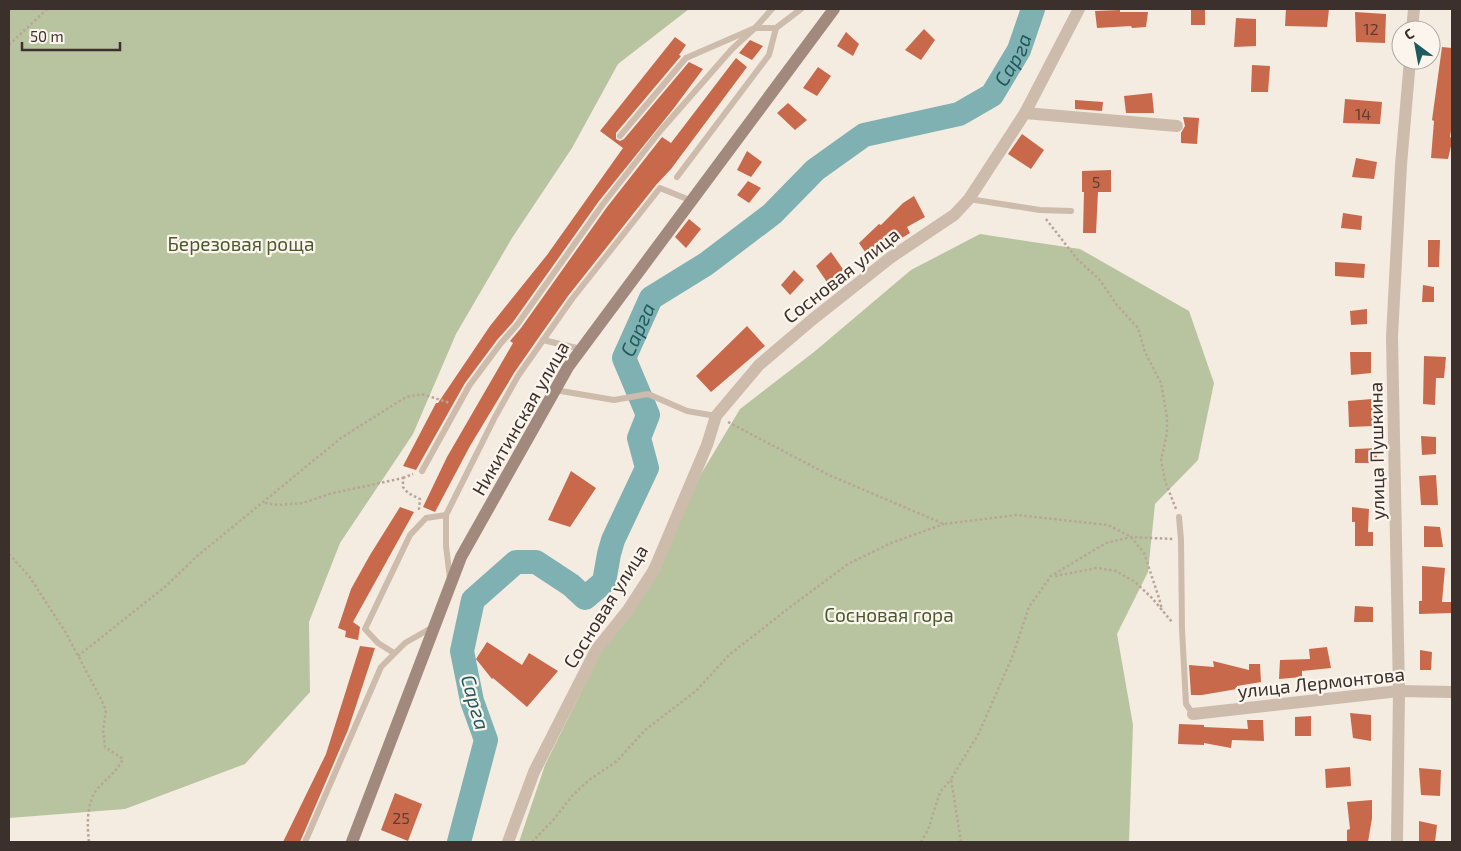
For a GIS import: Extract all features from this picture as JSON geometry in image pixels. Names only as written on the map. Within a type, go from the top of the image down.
[{"type":"street","name":"Никитинская улица","points":[[352,842],[461,557],[568,366],[834,9]]},
{"type":"street","name":"Сосновая улица","points":[[508,842],[534,772],[596,650],[628,610],[654,570],[707,445],[716,416],[760,365],[813,319],[890,258],[954,215],[970,199],[1025,113],[1079,9]]},
{"type":"street","name":"улица Пушкина","points":[[1397,842],[1399,691],[1392,337],[1409,70]]},
{"type":"street","points":[[1025,113],[1176,126]]},
{"type":"street","name":"улица Лермонтова","points":[[1193,714],[1399,691],[1452,692]]},
{"type":"lane","points":[[422,472],[469,386],[517,325],[603,204],[650,145],[732,49],[772,9]]},
{"type":"lane","points":[[620,136],[686,58],[755,28],[776,28],[801,9]]},
{"type":"lane","points":[[677,177],[769,55],[776,28]]},
{"type":"lane","points":[[450,585],[446,546],[446,515],[518,376],[572,299],[660,188],[692,201]]},
{"type":"lane","points":[[970,199],[1040,210],[1072,212]]},
{"type":"lane","points":[[543,340],[581,349]]},
{"type":"lane","points":[[555,390],[614,400],[648,394],[687,411],[716,416]]},
{"type":"lane","points":[[394,653],[378,643],[365,629],[410,535],[426,518],[446,515]]},
{"type":"lane","points":[[1179,518],[1186,704],[1193,714]]},
{"type":"lane","points":[[305,842],[381,667],[404,643],[434,626]]},
{"type":"path","points":[[9,45],[47,9]]},
{"type":"path","points":[[1040,210],[1077,260],[1099,279],[1117,305],[1138,328],[1145,352],[1161,383],[1167,417],[1167,433],[1161,460],[1165,481],[1179,518]]},
{"type":"path","points":[[78,656],[166,586],[196,557],[341,438],[406,397],[422,394],[459,406]]},
{"type":"path","points":[[716,416],[829,475],[944,524]]},
{"type":"path","points":[[264,503],[278,505],[303,504],[329,494],[403,478],[403,487],[408,493],[420,499],[419,509],[426,518]]},
{"type":"path","points":[[532,842],[554,819],[572,796],[589,780],[617,761],[645,730],[696,691],[729,655],[848,564],[891,543],[944,524],[1017,515],[1108,525],[1131,537],[1144,553],[1162,610]]},
{"type":"path","points":[[921,842],[928,830],[940,792],[979,733],[1013,655],[1029,606],[1051,576],[1106,543],[1131,537],[1181,540]]},
{"type":"path","points":[[9,554],[30,576],[78,656],[106,710],[105,748],[123,759],[118,769],[98,787],[91,800],[87,824],[89,842]]},
{"type":"path","points":[[1051,576],[1097,568],[1116,571],[1135,582],[1152,598],[1171,622],[1182,629]]},
{"type":"path","points":[[950,779],[961,842]]},
{"type":"green space","name":"Березовая роща","points":[[9,9],[689,9],[618,64],[572,148],[512,238],[456,334],[413,434],[340,543],[309,622],[310,692],[245,764],[125,809],[9,818]]},
{"type":"green space","name":"Сосновая гора","points":[[980,234],[1080,249],[1189,311],[1214,383],[1198,460],[1155,504],[1148,572],[1117,634],[1133,725],[1129,842],[519,842],[545,765],[600,654],[698,479],[740,409],[814,352],[911,270]]},
{"type":"building","points":[[1191,9],[1205,9],[1205,25],[1191,25]]},
{"type":"building","points":[[1286,9],[1329,9],[1327,27],[1285,26]]},
{"type":"building","points":[[1120,10],[1120,12],[1148,12],[1146,27],[1097,28],[1095,11]]},
{"type":"building","points":[[1355,12],[1386,14],[1385,43],[1356,42]]},
{"type":"building","points":[[1236,18],[1256,19],[1256,46],[1234,47]]},
{"type":"building","points":[[924,29],[935,40],[921,60],[905,50]]},
{"type":"building","points":[[846,32],[859,44],[853,56],[837,46]]},
{"type":"building","points":[[675,37],[686,45],[679,55],[681,56],[616,133],[616,139],[620,141],[624,139],[689,62],[703,69],[599,201],[513,322],[465,383],[416,470],[403,466],[436,403],[438,403],[490,326],[547,255],[623,148],[600,131]]},
{"type":"building","points":[[750,40],[763,46],[752,60],[739,53]]},
{"type":"building","points":[[1442,47],[1452,48],[1452,124],[1450,137],[1452,142],[1448,159],[1431,158],[1434,121],[1432,120],[1439,70],[1441,70]]},
{"type":"building","points":[[736,58],[747,67],[671,169],[656,185],[568,296],[539,337],[514,373],[470,446],[435,512],[423,507],[447,457],[513,343],[510,341],[607,207],[662,137],[671,143]]},
{"type":"building","points":[[1252,65],[1270,66],[1268,92],[1251,92]]},
{"type":"building","points":[[818,67],[831,76],[817,96],[803,88]]},
{"type":"building","points":[[1152,93],[1154,113],[1126,113],[1124,96]]},
{"type":"building","points":[[1345,99],[1382,102],[1380,124],[1343,123]]},
{"type":"building","points":[[1075,100],[1103,102],[1102,111],[1075,109]]},
{"type":"building","points":[[788,103],[807,120],[795,130],[777,113]]},
{"type":"building","points":[[1183,117],[1199,118],[1197,144],[1181,143],[1181,133],[1185,126]]},
{"type":"building","points":[[1022,134],[1044,150],[1031,169],[1008,154]]},
{"type":"building","points":[[747,151],[762,162],[751,177],[737,170]]},
{"type":"building","points":[[1356,158],[1377,162],[1374,179],[1352,177]]},
{"type":"building","points":[[1111,170],[1111,192],[1098,192],[1096,233],[1083,233],[1084,192],[1082,192],[1082,171]]},
{"type":"building","points":[[748,181],[761,188],[749,203],[737,195]]},
{"type":"building","points":[[914,196],[925,217],[907,227],[910,233],[869,258],[859,243],[903,203]]},
{"type":"building","points":[[1343,213],[1362,216],[1361,230],[1341,228]]},
{"type":"building","points":[[689,219],[701,229],[686,248],[675,237]]},
{"type":"building","points":[[1428,240],[1440,240],[1439,267],[1428,267]]},
{"type":"building","points":[[831,252],[847,275],[831,288],[816,266]]},
{"type":"building","points":[[1335,262],[1365,264],[1364,278],[1335,276]]},
{"type":"building","points":[[794,270],[804,280],[790,295],[781,285]]},
{"type":"building","points":[[1423,285],[1434,287],[1434,302],[1422,302]]},
{"type":"building","points":[[1367,309],[1367,324],[1351,325],[1350,311]]},
{"type":"building","points":[[747,326],[765,346],[711,392],[696,376]]},
{"type":"building","points":[[1350,352],[1371,352],[1371,373],[1351,375]]},
{"type":"building","points":[[1424,356],[1446,357],[1444,378],[1436,378],[1435,405],[1423,404]]},
{"type":"building","points":[[1372,399],[1374,426],[1349,427],[1348,401]]},
{"type":"building","points":[[1421,436],[1436,437],[1436,454],[1422,455]]},
{"type":"building","points":[[1377,448],[1377,463],[1355,463],[1355,449]]},
{"type":"building","points":[[571,471],[596,488],[570,527],[548,520]]},
{"type":"building","points":[[1436,475],[1438,505],[1421,505],[1419,476]]},
{"type":"building","points":[[400,507],[414,512],[353,622],[360,627],[358,640],[345,637],[346,631],[338,628],[351,589]]},
{"type":"building","points":[[1352,507],[1369,509],[1368,532],[1373,532],[1373,546],[1355,546],[1355,522],[1352,522]]},
{"type":"building","points":[[1424,526],[1440,527],[1443,547],[1424,547]]},
{"type":"building","points":[[1422,566],[1445,568],[1442,602],[1452,602],[1452,613],[1419,614],[1419,601],[1422,601]]},
{"type":"building","points":[[1355,606],[1373,607],[1373,622],[1354,622]]},
{"type":"building","points":[[487,642],[522,665],[529,653],[558,671],[527,707],[492,679],[476,659]]},
{"type":"building","points":[[360,646],[375,648],[348,730],[300,842],[283,842],[326,754]]},
{"type":"building","points":[[1327,647],[1331,668],[1302,671],[1302,677],[1279,679],[1280,660],[1310,659],[1309,649]]},
{"type":"building","points":[[1420,650],[1432,652],[1431,670],[1420,670]]},
{"type":"building","points":[[1213,661],[1249,670],[1249,664],[1260,664],[1261,682],[1237,686],[1237,689],[1191,695],[1189,665],[1214,667]]},
{"type":"building","points":[[1350,713],[1371,715],[1371,741],[1353,738]]},
{"type":"building","points":[[1311,716],[1311,736],[1295,736],[1295,717]]},
{"type":"building","points":[[1247,720],[1263,720],[1264,741],[1232,740],[1231,748],[1204,743],[1204,745],[1178,744],[1179,724],[1248,729]]},
{"type":"building","points":[[1350,767],[1351,786],[1326,788],[1325,769]]},
{"type":"building","points":[[1419,768],[1441,770],[1440,796],[1421,795]]},
{"type":"building","points":[[395,793],[422,804],[408,841],[381,830]]},
{"type":"building","points":[[1372,800],[1372,818],[1368,842],[1347,842],[1347,830],[1350,829],[1347,802]]},
{"type":"building","points":[[1419,821],[1437,825],[1435,842],[1419,841]]},
{"type":"waterway","name":"Сарга","points":[[459,842],[486,740],[472,701],[462,651],[473,600],[516,562],[536,562],[571,585],[585,598],[604,582],[613,540],[647,468],[639,438],[648,415],[624,358],[651,298],[706,264],[772,214],[815,170],[864,135],[959,114],[992,95],[1019,50],[1033,9]]}]
